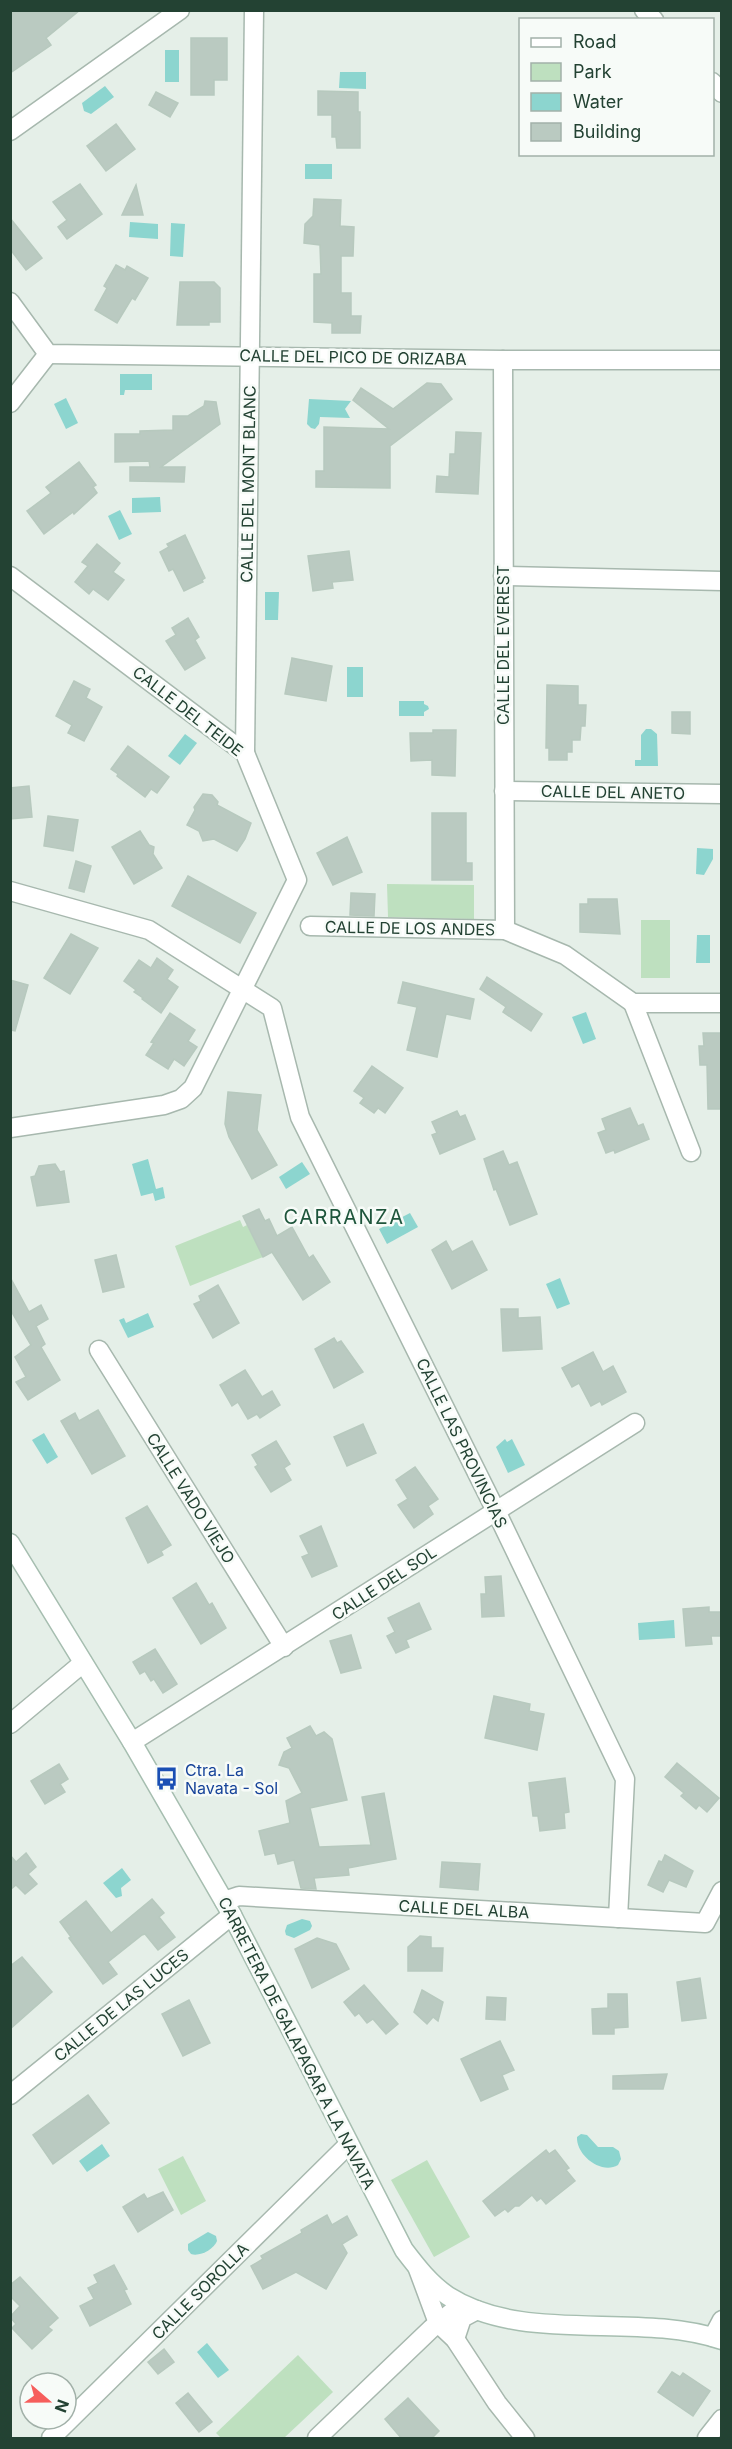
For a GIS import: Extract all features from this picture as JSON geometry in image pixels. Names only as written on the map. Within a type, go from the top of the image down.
[{"type":"street","points":[[10,131],[180,10]]},
{"type":"street","name":"CALLE DEL MONT BLANC","points":[[245,753],[254,10]]},
{"type":"street","points":[[10,302],[48,354],[10,403]]},
{"type":"street","name":"CALLE DEL PICO DE ORIZABA","points":[[48,354],[503,360],[722,360]]},
{"type":"street","name":"CALLE DEL EVEREST","points":[[503,360],[505,930]]},
{"type":"street","name":"CALLE DEL TEIDE","points":[[10,576],[245,753],[297,879],[193,1088],[181,1098],[164,1105],[10,1128]]},
{"type":"street","points":[[503,576],[722,581]]},
{"type":"street","points":[[208,725],[230,722],[245,706]]},
{"type":"street","name":"CALLE DEL ANETO","points":[[504,791],[722,794]]},
{"type":"street","name":"CALLE LAS PROVINCIAS","points":[[10,891],[149,930],[272,1008],[300,1117],[496,1511],[625,1779],[618,1918]]},
{"type":"street","name":"CALLE DE LOS ANDES","points":[[310,926],[505,930],[565,955],[633,1003]]},
{"type":"street","points":[[691,1152],[633,1003],[722,1003]]},
{"type":"street","name":"CALLE VADO VIEJO","points":[[99,1350],[284,1647]]},
{"type":"street","name":"CALLE DEL SOL","points":[[132,1742],[635,1424]]},
{"type":"street","name":"CARRETERA DE GALAPAGAR A LA NAVATA","points":[[10,1543],[132,1742],[228,1908],[404,2250],[446,2310],[477,2310],[525,2321],[663,2328],[717,2339]]},
{"type":"street","points":[[10,1724],[83,1663]]},
{"type":"street","name":"CALLE DEL ALBA","points":[[228,1908],[239,1896],[705,1923],[722,1891]]},
{"type":"street","name":"CALLE DE LAS LUCES","points":[[10,2095],[228,1908]]},
{"type":"street","name":"CALLE SOROLLA","points":[[51,2439],[350,2144]]},
{"type":"street","points":[[418,2269],[446,2310],[455,2339],[497,2403],[525,2439]]},
{"type":"street","points":[[317,2439],[446,2310]]},
{"type":"street","points":[[455,2339],[462,2318],[477,2310]]},
{"type":"street","points":[[717,2339],[722,2320]]},
{"type":"street","points":[[707,2439],[722,2419]]},
{"type":"green space","points":[[387,884],[474,885],[474,919],[388,917]]},
{"type":"green space","points":[[641,920],[670,920],[670,978],[641,978]]},
{"type":"green space","points":[[240,1220],[243,1227],[247,1225],[263,1257],[190,1286],[175,1246]]},
{"type":"green space","points":[[183,2156],[206,2201],[181,2215],[158,2169]]},
{"type":"green space","points":[[427,2160],[470,2237],[434,2257],[391,2180]]},
{"type":"green space","points":[[298,2355],[333,2392],[284,2438],[221,2438],[216,2433]]},
{"type":"water","points":[[165,50],[179,50],[179,82],[165,82]]},
{"type":"water","points":[[340,72],[366,72],[366,89],[339,88]]},
{"type":"water","points":[[105,86],[114,97],[91,114],[84,111],[82,103]]},
{"type":"water","points":[[305,164],[332,164],[332,179],[305,179]]},
{"type":"water","points":[[130,222],[158,224],[158,239],[129,237]]},
{"type":"water","points":[[171,223],[185,224],[183,257],[170,256]]},
{"type":"water","points":[[120,374],[152,374],[152,390],[125,390],[124,395],[120,395]]},
{"type":"water","points":[[66,398],[78,423],[66,429],[54,404]]},
{"type":"water","points":[[309,399],[351,401],[345,409],[350,418],[320,417],[315,429],[311,428],[307,424]]},
{"type":"water","points":[[160,497],[161,512],[132,513],[132,498]]},
{"type":"water","points":[[120,510],[132,534],[119,540],[108,516]]},
{"type":"water","points":[[265,592],[279,592],[278,620],[265,620]]},
{"type":"water","points":[[347,667],[363,667],[363,697],[347,697]]},
{"type":"water","points":[[399,701],[424,701],[429,709],[424,712],[424,716],[399,716]]},
{"type":"water","points":[[646,729],[651,729],[657,734],[658,766],[635,766],[635,760],[641,760],[641,735]]},
{"type":"water","points":[[185,734],[197,743],[180,765],[168,756]]},
{"type":"water","points":[[697,848],[713,849],[713,859],[704,875],[696,874]]},
{"type":"water","points":[[697,935],[710,935],[710,963],[696,963]]},
{"type":"water","points":[[586,1012],[596,1039],[583,1044],[572,1017]]},
{"type":"water","points":[[148,1159],[156,1189],[163,1187],[165,1198],[155,1201],[153,1193],[141,1196],[132,1164]]},
{"type":"water","points":[[302,1162],[310,1174],[286,1189],[279,1177]]},
{"type":"water","points":[[410,1213],[418,1227],[387,1244],[379,1229]]},
{"type":"water","points":[[560,1278],[570,1304],[557,1309],[546,1284]]},
{"type":"water","points":[[148,1313],[154,1327],[128,1338],[119,1320],[124,1318],[126,1323]]},
{"type":"water","points":[[44,1433],[58,1457],[47,1464],[32,1440]]},
{"type":"water","points":[[505,1439],[507,1442],[512,1439],[525,1465],[508,1473],[496,1447]]},
{"type":"water","points":[[674,1620],[675,1638],[639,1640],[638,1623]]},
{"type":"water","points":[[122,1868],[131,1880],[121,1888],[122,1896],[116,1898],[103,1883]]},
{"type":"water","points":[[302,1919],[310,1921],[312,1926],[310,1930],[294,1938],[286,1935],[287,1925]]},
{"type":"water","points":[[581,2134],[587,2135],[598,2147],[613,2147],[619,2151],[621,2159],[618,2165],[604,2167],[585,2156],[578,2144],[577,2137]]},
{"type":"water","points":[[102,2144],[110,2156],[87,2172],[79,2161]]},
{"type":"water","points":[[208,2232],[216,2236],[215,2244],[202,2253],[191,2254],[188,2244]]},
{"type":"water","points":[[207,2343],[229,2370],[218,2378],[197,2352]]},
{"type":"building","points":[[10,10],[80,10],[46,38],[51,45],[10,73]]},
{"type":"building","points":[[191,38],[227,38],[227,80],[214,80],[214,95],[191,95]]},
{"type":"building","points":[[318,91],[358,92],[360,148],[337,148],[336,137],[332,137],[332,115],[318,115]]},
{"type":"building","points":[[156,92],[178,103],[170,117],[149,105]]},
{"type":"building","points":[[116,124],[135,149],[106,171],[87,146]]},
{"type":"building","points":[[80,184],[102,214],[67,239],[58,227],[67,220],[53,202]]},
{"type":"building","points":[[136,185],[143,215],[122,215]]},
{"type":"building","points":[[314,199],[341,200],[340,226],[354,227],[353,256],[341,256],[341,293],[351,293],[351,316],[361,316],[360,333],[332,333],[332,323],[314,322],[314,274],[321,274],[320,245],[304,243],[305,224],[313,216]]},
{"type":"building","points":[[10,218],[42,258],[26,270],[10,249]]},
{"type":"building","points":[[116,265],[125,270],[127,266],[148,278],[135,300],[132,298],[117,323],[95,310],[107,288],[104,286]]},
{"type":"building","points":[[180,282],[214,282],[220,288],[220,322],[209,322],[209,325],[177,325]]},
{"type":"building","points":[[427,383],[441,384],[452,399],[390,446],[390,488],[316,487],[316,471],[324,471],[324,427],[389,429],[353,400],[361,388],[393,409]]},
{"type":"building","points":[[205,401],[216,402],[220,424],[161,467],[185,467],[184,482],[130,481],[130,467],[150,467],[149,461],[115,462],[115,434],[173,430],[173,416],[188,416],[204,406]]},
{"type":"building","points":[[456,432],[481,433],[478,494],[436,492],[437,476],[449,477],[450,454],[455,454]]},
{"type":"building","points":[[79,462],[96,485],[93,487],[97,493],[74,514],[73,512],[44,534],[27,511],[51,493],[46,487]]},
{"type":"building","points":[[185,535],[205,578],[203,582],[184,591],[173,569],[169,571],[160,552],[169,547],[167,544]]},
{"type":"building","points":[[97,544],[120,563],[113,572],[124,580],[108,600],[93,589],[89,594],[75,582],[88,566],[82,562]]},
{"type":"building","points":[[349,551],[353,580],[332,582],[333,588],[313,591],[308,556]]},
{"type":"building","points":[[188,618],[199,637],[195,640],[205,658],[185,670],[166,641],[176,635],[172,628]]},
{"type":"building","points":[[292,658],[332,666],[326,701],[285,694]]},
{"type":"building","points":[[74,681],[90,689],[86,698],[102,707],[84,741],[68,733],[72,725],[56,716]]},
{"type":"building","points":[[547,685],[578,686],[578,705],[586,705],[585,726],[581,726],[580,740],[572,740],[572,752],[567,752],[567,760],[549,760],[549,748],[546,748]]},
{"type":"building","points":[[672,712],[690,712],[690,734],[672,733]]},
{"type":"building","points":[[433,730],[456,730],[455,776],[432,775],[432,760],[411,761],[410,733],[433,733]]},
{"type":"building","points":[[128,746],[169,777],[157,793],[151,789],[145,797],[111,769]]},
{"type":"building","points":[[29,786],[32,817],[10,819],[10,788]]},
{"type":"building","points":[[203,794],[212,795],[218,802],[217,805],[251,823],[237,851],[214,839],[203,841],[199,831],[187,825],[195,810],[194,807]]},
{"type":"building","points":[[432,813],[466,813],[466,863],[472,863],[472,880],[432,880]]},
{"type":"building","points":[[48,816],[78,820],[73,851],[44,846]]},
{"type":"building","points":[[140,831],[149,845],[154,847],[153,854],[162,868],[134,884],[112,847]]},
{"type":"building","points":[[347,837],[362,872],[333,885],[317,853]]},
{"type":"building","points":[[76,861],[91,866],[84,892],[69,888]]},
{"type":"building","points":[[188,876],[256,913],[240,943],[172,906]]},
{"type":"building","points":[[351,893],[375,894],[374,916],[350,915]]},
{"type":"building","points":[[588,899],[617,899],[620,934],[580,932],[580,904],[588,904]]},
{"type":"building","points":[[71,934],[98,948],[70,994],[44,978]]},
{"type":"building","points":[[157,958],[173,970],[167,979],[178,987],[161,1013],[142,999],[134,992],[136,990],[124,981],[139,960],[151,968]]},
{"type":"building","points":[[487,977],[542,1014],[531,1031],[503,1012],[506,1007],[480,989]]},
{"type":"building","points":[[10,980],[28,985],[15,1031],[10,1030]]},
{"type":"building","points":[[403,982],[474,999],[470,1019],[446,1014],[437,1057],[407,1050],[417,1007],[398,1003]]},
{"type":"building","points":[[170,1013],[195,1030],[188,1041],[197,1047],[184,1066],[174,1059],[168,1069],[146,1055],[154,1043],[151,1042]]},
{"type":"building","points":[[703,1033],[722,1033],[722,1109],[708,1109],[707,1065],[700,1065],[699,1046],[704,1046]]},
{"type":"building","points":[[372,1066],[403,1088],[385,1113],[378,1108],[374,1113],[360,1103],[364,1098],[354,1091]]},
{"type":"building","points":[[228,1092],[261,1095],[257,1130],[277,1165],[252,1179],[229,1137],[225,1124]]},
{"type":"building","points":[[630,1108],[638,1126],[643,1124],[649,1139],[615,1153],[614,1150],[606,1153],[598,1133],[606,1130],[602,1119]]},
{"type":"building","points":[[457,1111],[460,1117],[465,1115],[475,1139],[440,1154],[432,1135],[437,1133],[432,1122]]},
{"type":"building","points":[[503,1151],[509,1165],[517,1162],[537,1214],[510,1225],[496,1189],[494,1190],[484,1159]]},
{"type":"building","points":[[55,1164],[60,1172],[64,1171],[69,1202],[37,1206],[31,1177],[35,1176],[39,1166]]},
{"type":"building","points":[[259,1209],[265,1221],[269,1219],[277,1236],[292,1227],[309,1258],[313,1255],[330,1282],[303,1300],[272,1252],[263,1257],[243,1216]]},
{"type":"building","points":[[446,1241],[452,1252],[472,1241],[487,1270],[452,1289],[432,1250]]},
{"type":"building","points":[[116,1255],[124,1287],[103,1292],[95,1260]]},
{"type":"building","points":[[10,1277],[29,1312],[41,1305],[48,1319],[36,1326],[45,1344],[41,1347],[60,1380],[28,1400],[16,1382],[26,1377],[15,1357],[31,1345],[10,1309]]},
{"type":"building","points":[[218,1285],[239,1323],[213,1338],[194,1304],[201,1301],[199,1296]]},
{"type":"building","points":[[501,1309],[518,1309],[518,1318],[540,1317],[542,1349],[503,1351]]},
{"type":"building","points":[[334,1338],[337,1343],[341,1341],[363,1372],[334,1388],[315,1349]]},
{"type":"building","points":[[593,1352],[603,1372],[613,1366],[626,1392],[602,1405],[600,1401],[591,1406],[579,1383],[572,1387],[562,1368]]},
{"type":"building","points":[[245,1370],[262,1397],[272,1391],[280,1405],[260,1418],[257,1414],[248,1419],[238,1402],[232,1406],[220,1385]]},
{"type":"building","points":[[98,1410],[125,1456],[92,1474],[61,1421],[75,1413],[79,1421]]},
{"type":"building","points":[[363,1424],[376,1453],[347,1466],[334,1437]]},
{"type":"building","points":[[276,1441],[290,1464],[284,1468],[291,1480],[271,1492],[255,1467],[258,1465],[252,1455]]},
{"type":"building","points":[[415,1467],[438,1499],[428,1506],[433,1514],[414,1528],[398,1505],[408,1499],[396,1480]]},
{"type":"building","points":[[147,1506],[171,1545],[161,1551],[163,1555],[148,1563],[126,1518]]},
{"type":"building","points":[[321,1526],[337,1566],[312,1577],[302,1557],[309,1554],[300,1536]]},
{"type":"building","points":[[501,1576],[504,1616],[482,1617],[481,1594],[486,1594],[485,1577]]},
{"type":"building","points":[[196,1583],[209,1605],[212,1603],[226,1628],[201,1644],[173,1598]]},
{"type":"building","points":[[419,1603],[431,1629],[406,1640],[409,1647],[396,1653],[387,1636],[395,1632],[388,1618]]},
{"type":"building","points":[[709,1607],[709,1612],[722,1612],[722,1636],[711,1636],[712,1644],[686,1646],[683,1609]]},
{"type":"building","points":[[351,1635],[361,1668],[341,1673],[330,1641]]},
{"type":"building","points":[[155,1649],[177,1684],[163,1693],[154,1679],[151,1681],[145,1671],[140,1674],[133,1662]]},
{"type":"building","points":[[494,1696],[530,1704],[529,1711],[544,1714],[537,1750],[485,1738]]},
{"type":"building","points":[[310,1726],[316,1736],[324,1732],[332,1739],[347,1800],[310,1808],[319,1847],[371,1845],[362,1797],[384,1793],[396,1859],[348,1868],[349,1875],[314,1878],[316,1889],[301,1888],[294,1860],[278,1864],[275,1853],[265,1855],[259,1831],[290,1823],[286,1801],[302,1793],[289,1768],[279,1765],[284,1752],[292,1748],[287,1738]]},
{"type":"building","points":[[677,1763],[719,1798],[707,1812],[699,1805],[696,1809],[681,1796],[684,1793],[665,1777]]},
{"type":"building","points":[[59,1764],[68,1779],[60,1784],[65,1792],[45,1804],[31,1781]]},
{"type":"building","points":[[565,1778],[569,1812],[564,1813],[565,1828],[540,1831],[538,1816],[533,1816],[529,1783]]},
{"type":"building","points":[[26,1853],[36,1867],[28,1874],[37,1884],[25,1894],[16,1885],[10,1890],[10,1855],[16,1862]]},
{"type":"building","points":[[665,1855],[693,1871],[686,1887],[669,1880],[663,1892],[648,1885],[659,1861],[662,1862]]},
{"type":"building","points":[[442,1862],[480,1864],[478,1890],[440,1887]]},
{"type":"building","points":[[152,1899],[164,1913],[159,1917],[175,1937],[158,1950],[145,1934],[142,1935],[108,1962],[117,1974],[103,1984],[60,1922],[86,1901],[111,1933]]},
{"type":"building","points":[[420,1936],[431,1937],[431,1948],[443,1948],[442,1971],[408,1971],[408,1947]]},
{"type":"building","points":[[317,1938],[336,1944],[349,1969],[312,1988],[295,1949]]},
{"type":"building","points":[[22,1957],[52,1992],[10,2029],[10,1966]]},
{"type":"building","points":[[700,1978],[706,2018],[682,2021],[677,1982]]},
{"type":"building","points":[[364,1985],[398,2024],[386,2034],[373,2019],[367,2023],[359,2013],[355,2016],[344,2002]]},
{"type":"building","points":[[422,1990],[443,2002],[438,2021],[433,2017],[427,2024],[414,2012]]},
{"type":"building","points":[[608,1994],[627,1994],[628,2027],[614,2028],[614,2034],[593,2034],[592,2009],[608,2008]]},
{"type":"building","points":[[487,1997],[506,1998],[505,2020],[486,2019]]},
{"type":"building","points":[[189,2000],[210,2043],[183,2056],[162,2014]]},
{"type":"building","points":[[500,2041],[514,2070],[502,2075],[508,2089],[481,2101],[461,2059]]},
{"type":"building","points":[[667,2074],[663,2089],[613,2089],[613,2076]]},
{"type":"building","points":[[88,2095],[109,2123],[53,2164],[33,2135]]},
{"type":"building","points":[[546,2150],[549,2154],[555,2150],[569,2168],[566,2170],[575,2181],[546,2204],[541,2198],[537,2201],[532,2195],[519,2206],[515,2206],[508,2212],[505,2209],[495,2216],[483,2201]]},
{"type":"building","points":[[163,2192],[173,2210],[138,2232],[123,2207],[144,2194],[147,2199]]},
{"type":"building","points":[[327,2215],[332,2225],[347,2216],[357,2235],[342,2244],[347,2253],[326,2289],[296,2272],[263,2289],[251,2266],[263,2259],[261,2256],[302,2233],[301,2230]]},
{"type":"building","points":[[114,2265],[127,2289],[124,2290],[131,2304],[90,2326],[80,2306],[94,2299],[88,2288],[98,2283],[94,2275]]},
{"type":"building","points":[[20,2277],[58,2318],[48,2327],[52,2330],[32,2349],[12,2328],[16,2324],[10,2317],[20,2306],[10,2296],[10,2285]]},
{"type":"building","points":[[164,2349],[174,2362],[158,2374],[148,2362]]},
{"type":"building","points":[[672,2372],[680,2377],[683,2373],[710,2391],[693,2416],[658,2392]]},
{"type":"building","points":[[188,2393],[212,2422],[199,2432],[176,2403]]},
{"type":"building","points":[[408,2398],[439,2431],[431,2439],[402,2439],[385,2419]]},
{"type":"place","name":"Ctra. La Navata - Sol","points":[[167,1779]]},
{"type":"district","name":"CARRANZA","points":[[344,1217]]}]
